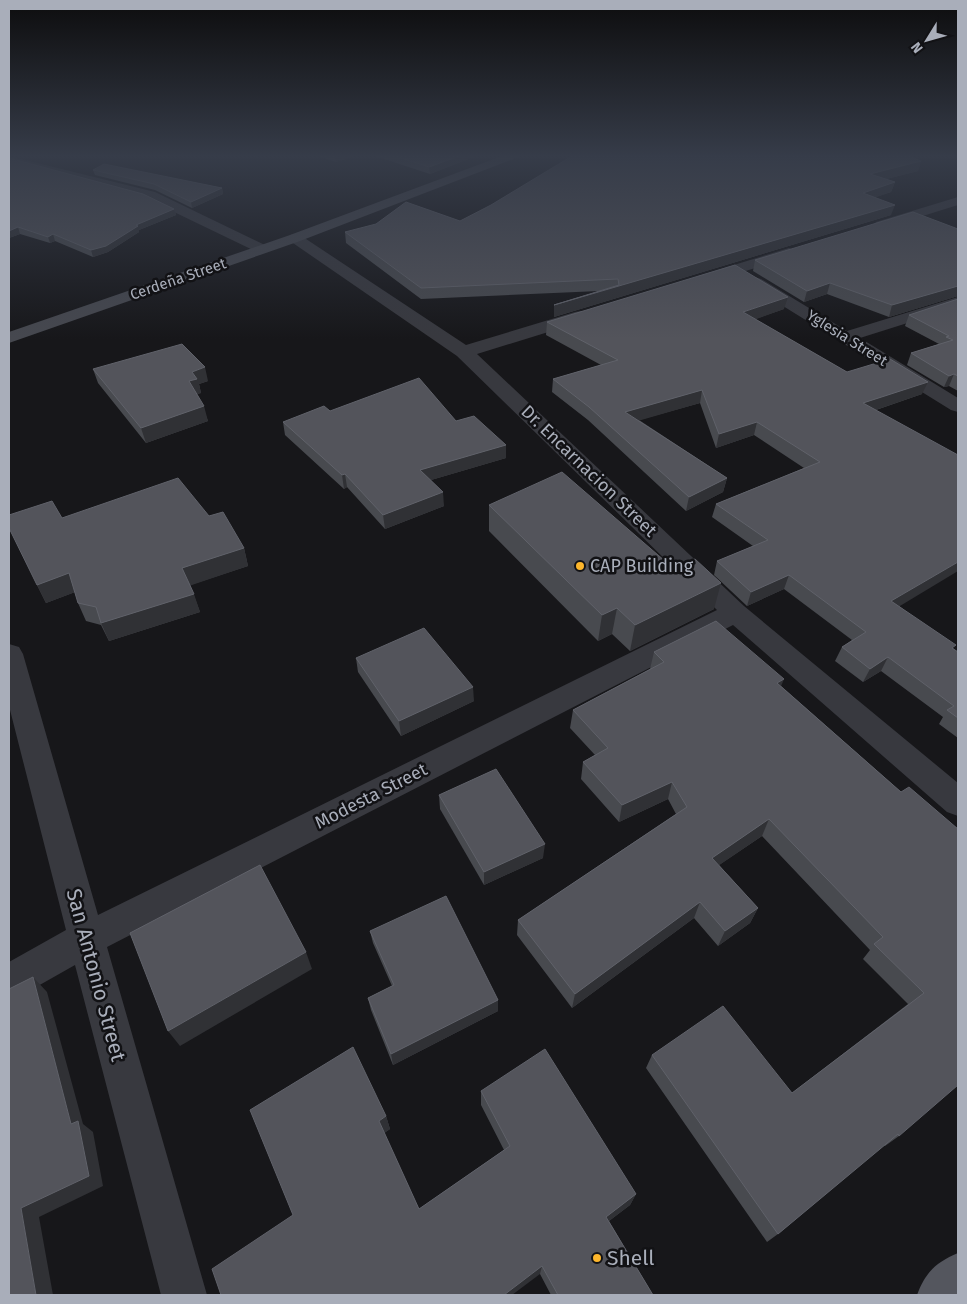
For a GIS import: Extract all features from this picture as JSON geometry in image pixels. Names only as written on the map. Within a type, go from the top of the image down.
[{"type":"main road","name":"Cerdeña Street","points":[[9,338],[352,217]]},
{"type":"main road","points":[[940,1295],[958,1276]]},
{"type":"street","points":[[195,217],[262,249]]},
{"type":"street","points":[[865,230],[907,217]]},
{"type":"street","name":"Dr. Encarnacion Street","points":[[295,238],[464,352],[735,612],[958,802]]},
{"type":"street","points":[[688,283],[800,249]]},
{"type":"street","name":"Yglesia Street","points":[[735,269],[958,406]]},
{"type":"street","points":[[846,338],[958,302]]},
{"type":"street","points":[[464,352],[595,312]]},
{"type":"street","name":"Modesta Street","points":[[9,982],[86,938],[735,612]]},
{"type":"street","name":"San Antonio Street","points":[[9,654],[184,1295]]},
{"type":"building","points":[[9,217],[155,217],[136,225],[138,226],[106,246],[91,250],[53,234],[48,237],[18,227],[9,231]]},
{"type":"building","points":[[386,217],[448,217],[460,221],[468,217],[855,217],[554,305],[619,285],[618,279],[421,288],[345,232],[376,224]]},
{"type":"building","points":[[897,217],[926,217],[958,229],[958,286],[892,305],[830,283],[807,291],[755,260]]},
{"type":"building","points":[[735,265],[788,297],[743,312],[847,372],[890,359],[928,382],[863,403],[958,455],[958,562],[891,601],[956,645],[952,648],[958,652],[958,718],[947,710],[954,706],[888,657],[870,669],[842,647],[866,632],[789,575],[751,592],[717,561],[768,540],[716,504],[820,462],[757,422],[719,434],[702,390],[625,412],[727,478],[689,497],[589,407],[553,379],[618,360],[547,322]]},
{"type":"building","points":[[958,299],[958,376],[954,374],[949,376],[911,353],[953,340],[946,337],[949,336],[909,315]]},
{"type":"building","points":[[182,344],[205,367],[192,372],[197,379],[189,381],[204,406],[141,428],[93,369]]},
{"type":"building","points":[[419,378],[456,421],[474,416],[506,445],[420,470],[443,492],[383,515],[345,474],[342,475],[283,422],[324,406],[330,411]]},
{"type":"building","points":[[562,472],[673,568],[695,559],[721,583],[635,625],[617,608],[602,615],[489,505]]},
{"type":"building","points":[[178,478],[209,516],[223,512],[244,548],[182,568],[194,594],[101,623],[96,607],[78,603],[69,573],[37,585],[9,528],[9,515],[52,501],[62,518]]},
{"type":"building","points":[[716,621],[784,679],[777,683],[901,792],[909,787],[958,829],[958,1085],[899,1136],[898,1134],[778,1234],[652,1055],[723,1006],[792,1093],[924,993],[874,944],[883,937],[769,819],[712,858],[758,908],[725,931],[700,902],[575,994],[518,920],[687,807],[672,782],[622,805],[583,762],[608,748],[573,710],[664,662],[654,652]]},
{"type":"building","points":[[424,628],[473,687],[399,721],[356,658]]},
{"type":"building","points":[[496,769],[545,844],[484,872],[439,795]]},
{"type":"building","points":[[260,865],[306,952],[168,1031],[130,933]]},
{"type":"building","points":[[446,896],[498,1000],[391,1054],[368,998],[394,985],[370,931]]},
{"type":"building","points":[[33,977],[71,1124],[78,1121],[89,1176],[21,1208],[36,1295],[9,1295],[9,989]]},
{"type":"building","points":[[353,1047],[386,1116],[379,1121],[419,1209],[510,1146],[481,1091],[545,1049],[636,1194],[606,1217],[653,1295],[558,1295],[542,1266],[504,1295],[221,1295],[212,1269],[293,1215],[250,1110]]},
{"type":"place","name":"CAP Building","points":[[580,566]]},
{"type":"place","name":"Shell","points":[[597,1258]]}]
